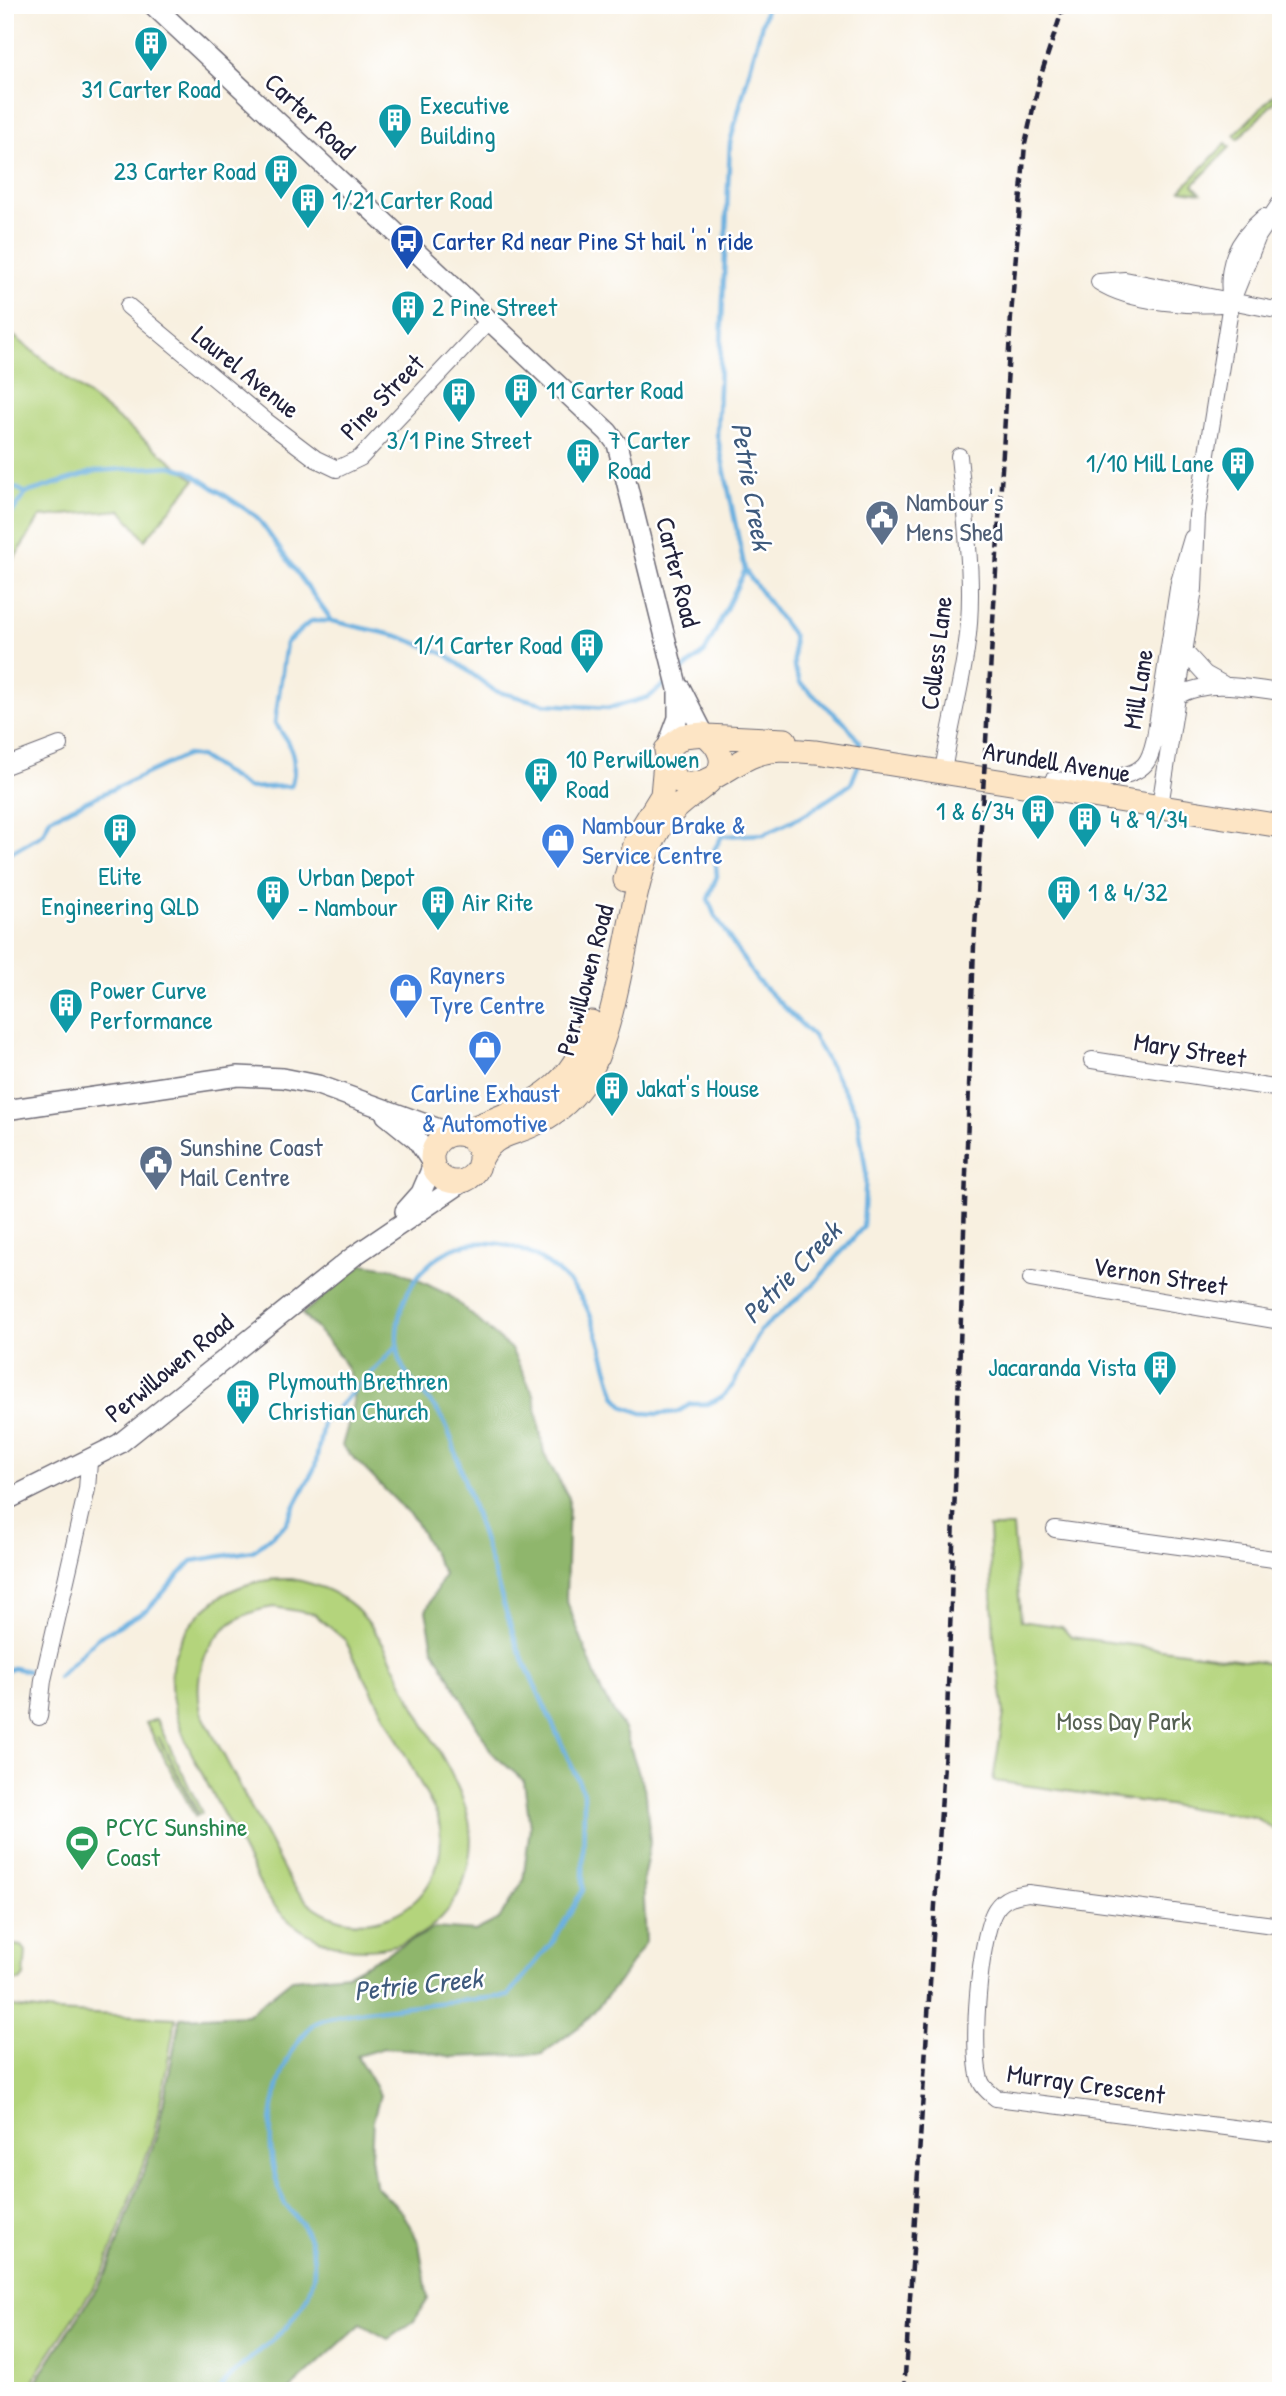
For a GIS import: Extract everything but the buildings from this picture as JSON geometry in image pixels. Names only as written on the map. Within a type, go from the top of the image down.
[{"type":"main road","name":"Arundell Avenue","points":[[706,735],[780,740],[815,750],[914,768],[1281,826]]},
{"type":"main road","points":[[706,735],[714,742],[722,765],[713,778],[696,785],[677,781],[670,774],[666,755],[684,736],[706,735]]},
{"type":"main road","name":"Arundell Avenue","points":[[713,778],[757,754],[783,750],[815,750]]},
{"type":"main road","name":"Perwillowen Road","points":[[455,1134],[538,1100],[565,1077],[581,1052],[634,844],[643,823],[662,795],[666,755]]},
{"type":"main road","name":"Perwillowen Road","points":[[474,1171],[489,1145],[553,1114],[574,1095],[589,1074],[604,1034],[641,874],[652,844],[672,812],[713,778]]},
{"type":"main road","points":[[455,1134],[473,1142],[478,1150],[474,1171],[458,1182],[437,1174],[432,1164],[437,1142],[455,1134]]},
{"type":"street","name":"Carter Road","points":[[153,5],[608,432],[617,444],[680,691],[706,735]]},
{"type":"street","name":"Mill Lane","points":[[1014,785],[1117,776],[1136,771],[1146,764],[1155,737],[1182,570],[1195,529],[1231,303],[1258,236],[1280,202]]},
{"type":"street","points":[[1092,281],[1119,292],[1168,302],[1198,306],[1231,303],[1281,311]]},
{"type":"street","name":"Laurel Avenue","points":[[128,306],[266,421],[316,459],[337,469]]},
{"type":"street","name":"Pine Street","points":[[337,469],[360,458],[488,322]]},
{"type":"street","name":"Colless Lane","points":[[943,772],[967,649],[969,611],[969,572],[959,456]]},
{"type":"street","name":"Mill Lane","points":[[1160,806],[1185,652],[1196,563],[1195,529]]},
{"type":"street","points":[[1185,652],[1205,674],[1225,685]]},
{"type":"street","points":[[1179,695],[1197,687],[1225,685],[1281,692]]},
{"type":"street","name":"Carter Road","points":[[666,755],[678,718],[680,691]]},
{"type":"street","points":[[5,766],[60,745]]},
{"type":"street","name":"Mary Street","points":[[1092,1060],[1281,1089]]},
{"type":"street","points":[[5,1110],[238,1076],[283,1078],[345,1093],[455,1134]]},
{"type":"street","points":[[369,1102],[412,1135],[432,1164]]},
{"type":"street","name":"Perwillowen Road","points":[[5,1501],[89,1462],[131,1436],[354,1256],[417,1200],[432,1164]]},
{"type":"street","name":"Perwillowen Road","points":[[354,1256],[474,1171]]},
{"type":"street","name":"Vernon Street","points":[[1031,1279],[1281,1321]]},
{"type":"street","points":[[39,1717],[43,1680],[85,1502],[89,1462]]},
{"type":"street","points":[[1055,1529],[1281,1560]]},
{"type":"street","name":"Murray Crescent","points":[[1281,1926],[1028,1893],[1014,1895],[996,1909],[990,1920],[984,1946],[978,2001],[978,2061],[981,2083],[988,2092],[1010,2102],[1281,2134]]},
{"type":"green space","points":[[1281,88],[1281,95],[1238,139],[1234,135]]},
{"type":"green space","points":[[1226,143],[1230,147],[1193,185],[1201,193],[1181,190]]},
{"type":"green space","points":[[5,329],[195,480],[145,540],[121,510],[40,517],[5,573]]},
{"type":"green space","points":[[363,1264],[396,1269],[449,1295],[511,1349],[534,1395],[544,1454],[569,1498],[566,1599],[602,1693],[624,1729],[646,1794],[650,1843],[643,1879],[646,1942],[618,1983],[584,2023],[542,2054],[453,2057],[418,2050],[384,2048],[357,2056],[380,2095],[373,2120],[371,2157],[375,2185],[403,2213],[419,2243],[428,2299],[414,2321],[388,2339],[361,2324],[288,2391],[33,2391],[44,2369],[106,2274],[157,2135],[180,2018],[247,2015],[292,1979],[348,1974],[435,1928],[475,1931],[499,1919],[523,1881],[530,1827],[524,1781],[492,1753],[433,1648],[426,1611],[444,1574],[414,1519],[342,1446],[353,1402],[351,1377],[338,1353],[302,1314]]},
{"type":"green space","name":"Moss Day Park","points":[[989,1527],[1013,1527],[1021,1621],[1062,1627],[1071,1637],[1281,1665],[1281,1833],[1254,1817],[993,1781],[1004,1713],[994,1639]]},
{"type":"green space","points":[[292,1579],[321,1587],[339,1596],[371,1625],[449,1770],[468,1817],[470,1853],[460,1890],[440,1919],[414,1938],[383,1948],[350,1948],[317,1939],[287,1919],[263,1890],[190,1750],[174,1704],[171,1681],[174,1659],[183,1636],[200,1614],[220,1597],[242,1586],[266,1580]],"holes":[[[274,1607],[314,1614],[345,1640],[438,1817],[440,1851],[431,1879],[414,1901],[391,1916],[365,1922],[337,1918],[311,1904],[288,1878],[201,1712],[200,1674],[205,1657],[224,1629],[255,1611]]]},
{"type":"green space","points":[[156,1719],[202,1813],[199,1815],[158,1736],[197,1816],[195,1817],[146,1723]]},
{"type":"green space","points":[[5,1944],[22,1946],[26,1951],[24,1976],[20,1981],[5,1979]]},
{"type":"green space","points":[[5,2006],[54,2012],[176,2018],[154,2135],[103,2273],[41,2367],[29,2391],[5,2391]]},
{"type":"waterway","name":"Petrie Creek","points":[[767,5],[730,143],[717,434],[745,570],[793,636],[794,667],[800,683],[847,725],[859,742],[859,750]]},
{"type":"waterway","points":[[5,523],[26,493],[96,471],[171,466],[188,471],[256,516],[332,621],[398,636],[445,654],[495,691],[545,704],[609,708],[649,697],[670,680]]},
{"type":"waterway","points":[[5,489],[14,487],[26,493]]},
{"type":"waterway","points":[[680,672],[705,652],[745,570]]},
{"type":"waterway","points":[[5,856],[43,834],[50,818],[187,755],[201,757],[248,788],[291,786],[294,760],[275,723],[286,643],[311,621],[332,621]]},
{"type":"waterway","name":"Petrie Creek","points":[[219,2391],[242,2366],[293,2320],[303,2306],[312,2281],[314,2263],[309,2238],[284,2202],[275,2176],[271,2148],[271,2120],[276,2093],[286,2064],[300,2039],[314,2024],[347,2014],[508,1996],[554,1940],[583,1890],[584,1793],[517,1646],[447,1429],[436,1409],[402,1365],[397,1337],[405,1299],[414,1282],[440,1255],[477,1243],[506,1245],[546,1263],[578,1293],[590,1315],[616,1397],[625,1407],[642,1413],[677,1412],[691,1404],[708,1404],[722,1397],[733,1385],[760,1331],[814,1284],[863,1227],[866,1172],[857,1113],[813,1036],[756,979],[714,914],[708,899],[717,876],[714,850],[722,836],[764,834],[808,813],[851,784],[858,766]]},
{"type":"waterway","points":[[58,1677],[97,1638],[147,1610],[192,1561],[253,1551],[285,1525],[315,1467],[323,1423],[397,1346]]},
{"type":"waterway","points":[[5,1671],[14,1668],[28,1671]]},
{"type":"railway","points":[[904,2391],[947,1717],[974,945],[1011,316],[1025,144],[1040,78],[1064,5]]},
{"type":"place","name":"31 Carter Road","points":[[151,73]]},
{"type":"place","name":"Executive Building","points":[[395,150]]},
{"type":"place","name":"23 Carter Road","points":[[281,201]]},
{"type":"place","name":"1/21 Carter Road","points":[[308,230]]},
{"type":"place","name":"Carter Rd near Pine St hail 'n' ride","points":[[407,271]]},
{"type":"place","name":"2 Pine Street","points":[[408,337]]},
{"type":"place","name":"11 Carter Road","points":[[521,420]]},
{"type":"place","name":"3/1 Pine Street","points":[[459,424]]},
{"type":"place","name":"7 Carter Road","points":[[583,485]]},
{"type":"place","name":"1/10 Mill Lane","points":[[1238,493]]},
{"type":"place","name":"Nambour's Mens Shed","points":[[882,547]]},
{"type":"place","name":"1/1 Carter Road","points":[[587,675]]},
{"type":"place","name":"10 Perwillowen Road","points":[[541,804]]},
{"type":"place","name":"1 & 6/34","points":[[1038,841]]},
{"type":"place","name":"4 & 9/34","points":[[1085,849]]},
{"type":"place","name":"Elite Engineering QLD","points":[[120,860]]},
{"type":"place","name":"Nambour Brake & Service Centre","points":[[558,870]]},
{"type":"place","name":"Urban Depot - Nambour","points":[[273,922]]},
{"type":"place","name":"1 & 4/32","points":[[1064,922]]},
{"type":"place","name":"Air Rite","points":[[438,932]]},
{"type":"place","name":"Rayners Tyre Centre","points":[[406,1020]]},
{"type":"place","name":"Power Curve Performance","points":[[66,1035]]},
{"type":"place","name":"Carline Exhaust & Automotive","points":[[485,1077]]},
{"type":"place","name":"Jakat's House","points":[[612,1118]]},
{"type":"place","name":"Sunshine Coast Mail Centre","points":[[156,1192]]},
{"type":"place","name":"Jacaranda Vista","points":[[1160,1397]]},
{"type":"place","name":"Plymouth Brethren Christian Church","points":[[243,1426]]},
{"type":"place","name":"PCYC Sunshine Coast","points":[[82,1872]]}]
